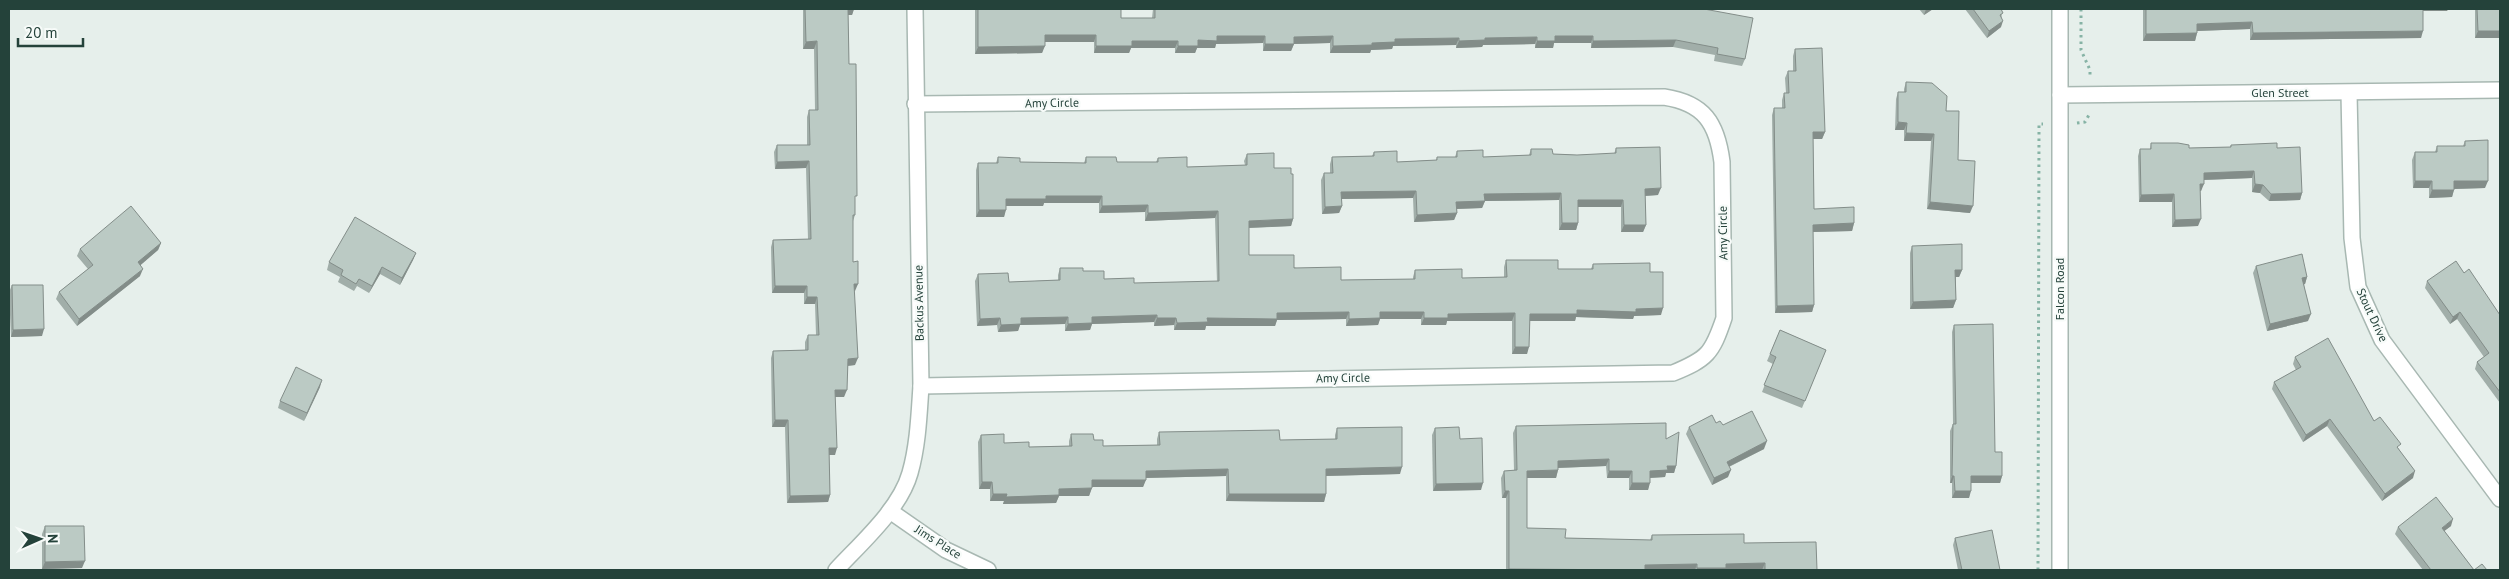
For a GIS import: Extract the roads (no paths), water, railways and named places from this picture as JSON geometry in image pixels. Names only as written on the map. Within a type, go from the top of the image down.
[{"type":"street","name":"Backus Avenue","points":[[836,570],[890,511],[910,475],[918,432],[921,386],[914,9]]},
{"type":"street","name":"Falcon Road","points":[[2060,9],[2060,570]]},
{"type":"street","name":"Glen Street","points":[[2060,95],[2500,90]]},
{"type":"street","name":"Stout Drive","points":[[2350,93],[2352,238],[2358,287],[2382,340],[2500,500]]},
{"type":"street","name":"Amy Circle","points":[[915,104],[1664,97],[1684,100],[1699,110],[1712,125],[1720,141],[1722,162],[1724,318],[1717,340],[1701,361],[1673,373],[921,386]]},
{"type":"street","name":"Jims Place","points":[[890,511],[946,550],[988,570]]}]
